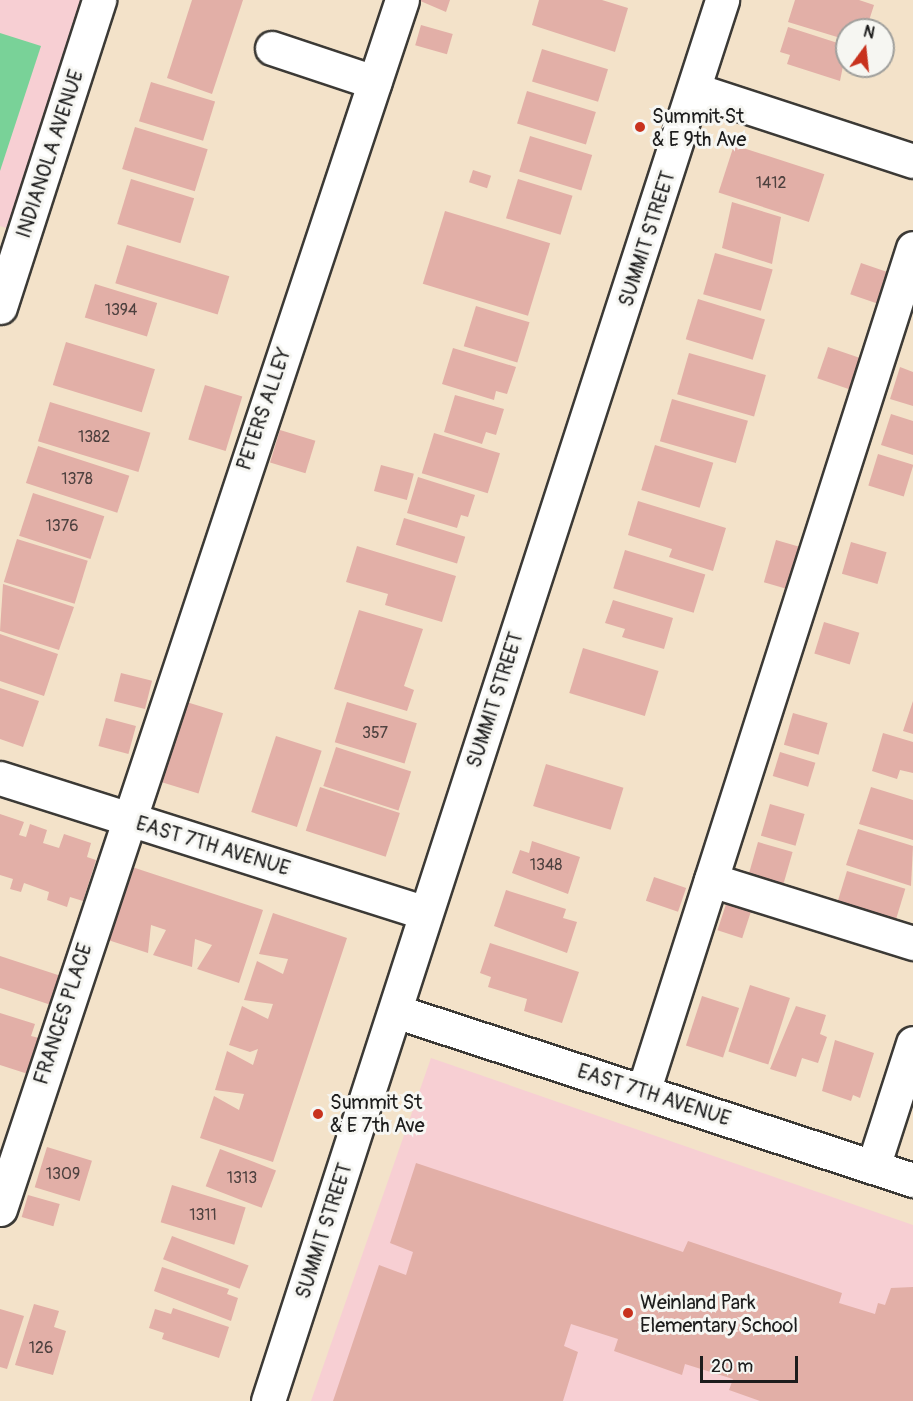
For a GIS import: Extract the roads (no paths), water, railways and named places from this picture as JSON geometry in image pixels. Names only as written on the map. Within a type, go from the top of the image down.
[{"type":"street","name":"INDIANOLA AVENUE","points":[[0,307],[11,234],[99,0]]},
{"type":"street","name":"PETERS ALLEY","points":[[126,819],[402,0]]},
{"type":"street","name":"SUMMIT STREET","points":[[268,1401],[425,913],[696,90],[722,0]]},
{"type":"street","points":[[272,48],[374,82]]},
{"type":"street","points":[[696,90],[913,161]]},
{"type":"street","points":[[643,1092],[913,248]]},
{"type":"street","name":"EAST 7TH AVENUE","points":[[0,778],[425,913]]},
{"type":"street","name":"FRANCES PLACE","points":[[0,1209],[126,819]]},
{"type":"street","points":[[711,880],[913,943]]},
{"type":"street","name":"EAST 7TH AVENUE","points":[[395,1011],[913,1180]]},
{"type":"street","points":[[873,1167],[913,1043]]},
{"type":"place","name":"Summit St & E 9th Ave","points":[[640,127]]},
{"type":"place","name":"Summit St & E 7th Ave","points":[[318,1114]]},
{"type":"place","name":"Weinland Park Elementary School","points":[[628,1313]]}]
